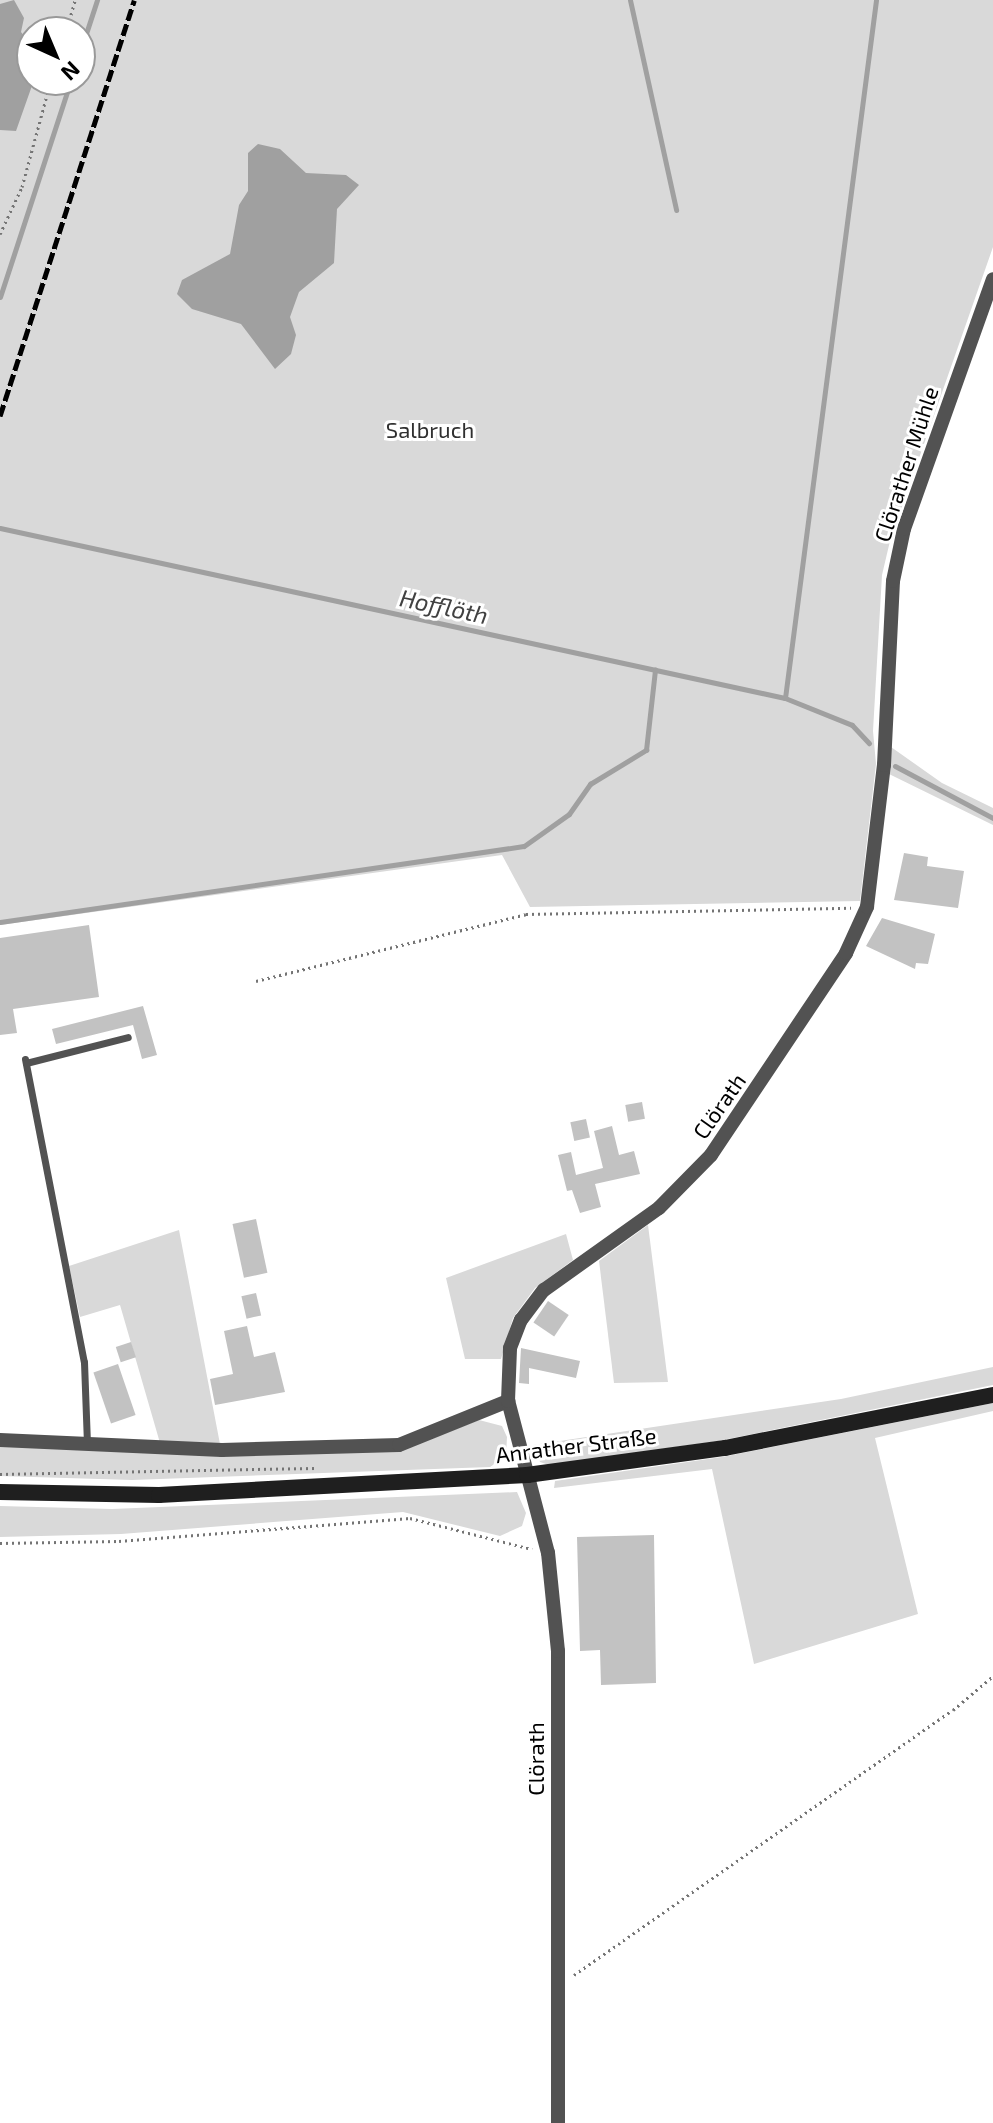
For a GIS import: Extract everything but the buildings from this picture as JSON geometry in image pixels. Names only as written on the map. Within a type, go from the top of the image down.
[{"type":"main road","name":"Anrather Straße","points":[[0,1492],[159,1495],[527,1475],[725,1448],[993,1395]]},
{"type":"street","name":"Clörather Mühle","points":[[883,770],[893,581],[904,529],[993,279]]},
{"type":"street","name":"Clörath","points":[[558,2123],[558,1651],[548,1553],[508,1401],[510,1348],[521,1320],[544,1290],[659,1208],[711,1155],[846,953],[867,907],[883,770]]},
{"type":"street","points":[[0,1440],[87,1446],[399,1445],[508,1401]]},
{"type":"lane","points":[[87,1446],[84,1362],[25,1061],[128,1037]]},
{"type":"path","points":[[0,234],[22,187],[47,96]]},
{"type":"path","points":[[256,981],[526,914],[867,907]]},
{"type":"path","points":[[0,1474],[323,1468]]},
{"type":"path","points":[[0,1543],[119,1541],[410,1518],[548,1553]]},
{"type":"path","points":[[558,1987],[953,1710],[993,1676]]},
{"type":"green space","name":"Salbruch","points":[[0,0],[993,0],[993,247],[890,541],[882,575],[873,731],[876,764],[860,901],[530,907],[502,855],[0,925]]},
{"type":"green space","points":[[891,747],[942,783],[993,808],[993,825],[889,774]]},
{"type":"green space","points":[[648,1225],[668,1382],[614,1383],[599,1261]]},
{"type":"green space","points":[[179,1230],[220,1444],[160,1443],[120,1305],[80,1317],[69,1266]]},
{"type":"green space","points":[[566,1234],[573,1260],[535,1288],[513,1318],[501,1359],[465,1359],[446,1278]]},
{"type":"green space","points":[[993,1367],[993,1385],[718,1441],[549,1465],[540,1462],[533,1445],[841,1399]]},
{"type":"green space","points":[[993,1403],[993,1411],[875,1438],[918,1614],[754,1664],[712,1469],[554,1488],[555,1481],[722,1457]]},
{"type":"green space","points":[[479,1420],[502,1426],[507,1437],[506,1456],[490,1467],[132,1480],[0,1476],[0,1444],[405,1449]]},
{"type":"green space","points":[[517,1492],[526,1513],[522,1526],[500,1536],[403,1512],[121,1534],[0,1537],[0,1506],[112,1509]]},
{"type":"shaded area","points":[[14,0],[23,16],[16,16],[16,96],[28,96],[16,131],[0,130],[0,4]]},
{"type":"shaded area","points":[[258,144],[280,149],[306,173],[346,175],[359,185],[337,209],[334,263],[299,292],[290,317],[296,335],[291,354],[275,369],[241,324],[192,309],[177,294],[182,280],[230,254],[239,205],[248,191],[248,153]]},
{"type":"waterway","points":[[92,16],[97,0]]},
{"type":"waterway","points":[[630,0],[676,210]]},
{"type":"waterway","points":[[785,698],[876,0]]},
{"type":"waterway","points":[[0,297],[66,96]]},
{"type":"waterway","name":"Hofflöth","points":[[0,528],[785,698],[852,725],[869,743]]},
{"type":"waterway","points":[[0,922],[524,846],[569,814],[590,784],[646,750],[655,670]]},
{"type":"waterway","name":"Hofflöth","points":[[895,766],[993,818]]},
{"type":"railway","points":[[0,416],[134,0]]}]
